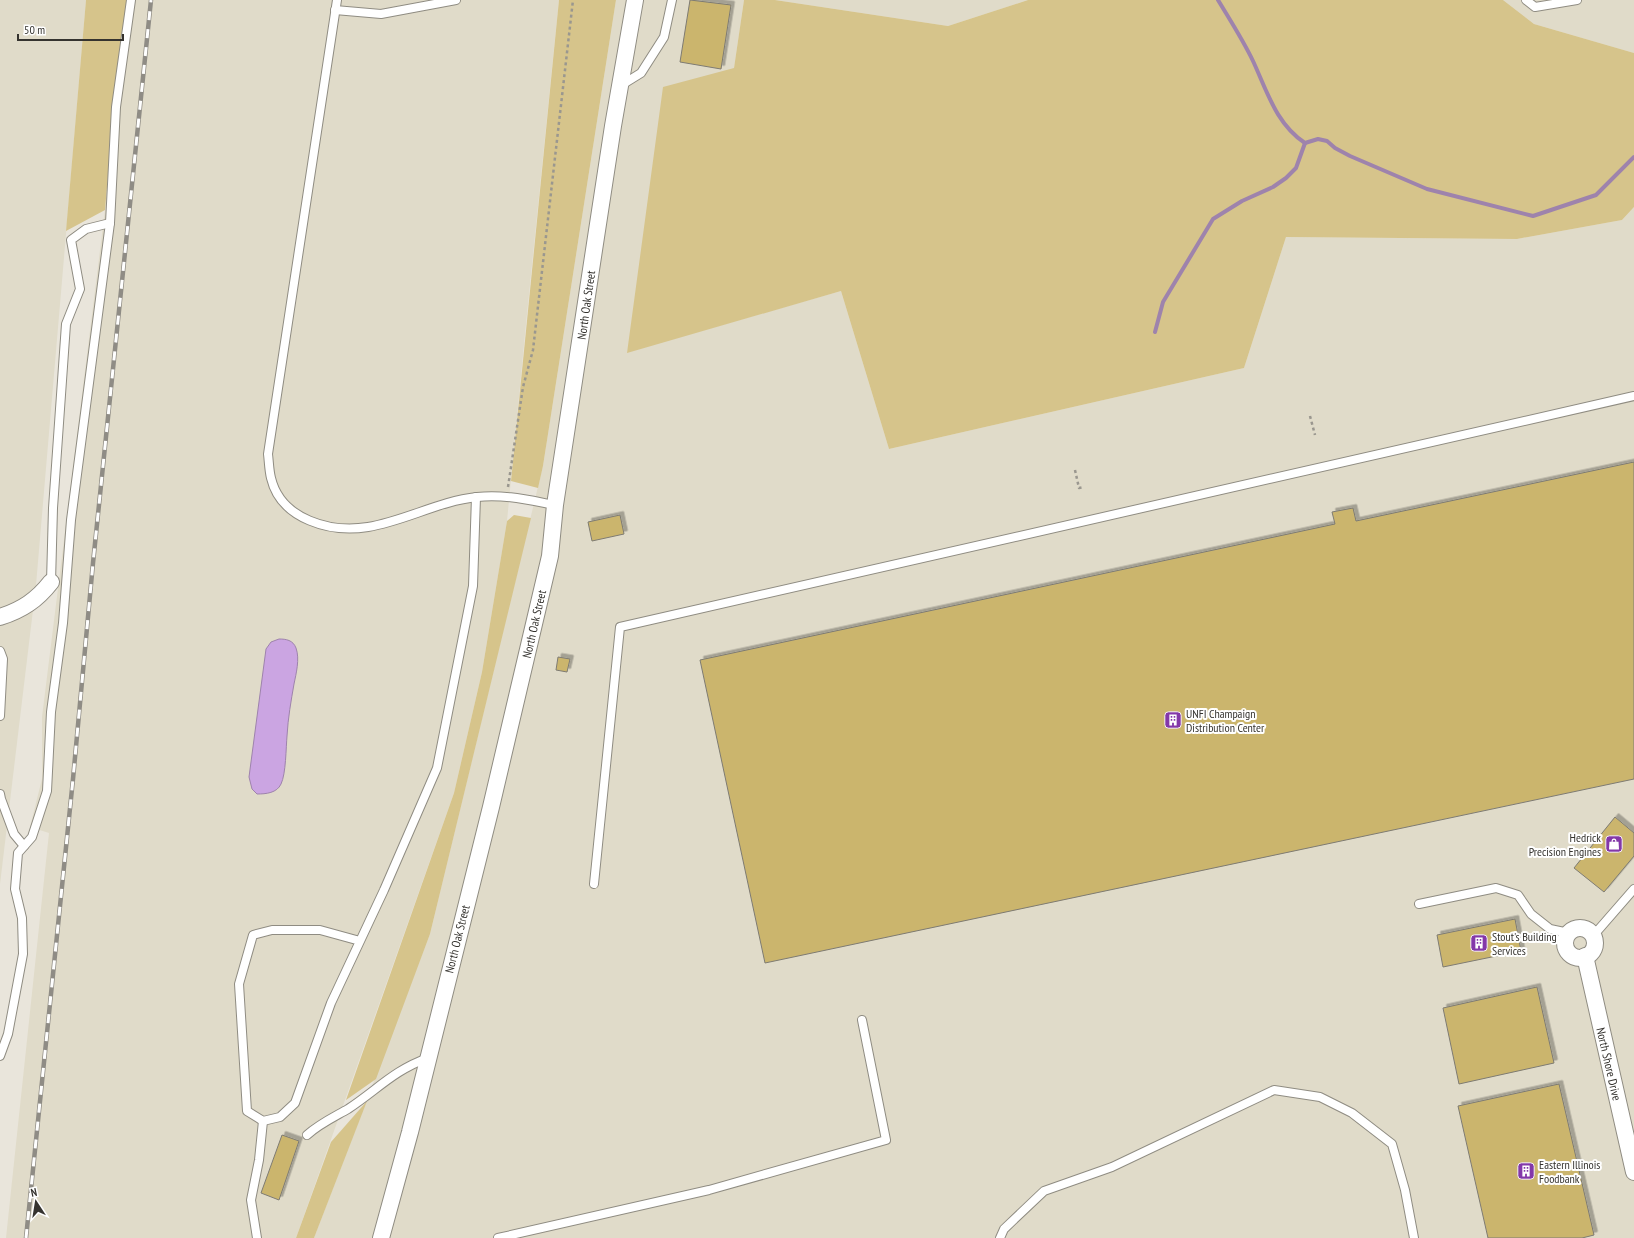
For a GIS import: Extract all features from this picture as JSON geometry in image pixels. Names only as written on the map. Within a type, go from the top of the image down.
[{"type":"street","name":"North Oak Street","points":[[381,1238],[491,807],[550,556],[555,505],[620,86],[635,0]]},
{"type":"street","points":[[0,617],[10,614],[40,596],[51,582]]},
{"type":"street","points":[[1582,928],[1590,932],[1593,936],[1594,946],[1585,956],[1575,956],[1567,951],[1565,942],[1568,933],[1572,930],[1582,928]]},
{"type":"street","name":"North Shore Drive","points":[[1585,956],[1634,1172]]},
{"type":"lane","points":[[0,1056],[8,1034],[24,954],[22,918],[14,889],[18,853],[32,837],[47,791],[50,712],[63,623],[71,520],[110,223],[116,107],[131,0]]},
{"type":"lane","points":[[337,0],[268,454],[271,478],[276,491],[288,508],[307,520],[323,525],[346,529],[368,527],[385,523],[442,503],[476,497],[507,496],[555,505]]},
{"type":"lane","points":[[335,10],[381,14],[456,0]]},
{"type":"lane","points":[[620,86],[640,73],[664,37],[672,0]]},
{"type":"lane","points":[[1526,0],[1535,7],[1577,0]]},
{"type":"lane","points":[[51,582],[53,508],[66,324],[80,289],[71,240],[86,229],[110,223]]},
{"type":"lane","points":[[594,884],[620,627],[1634,396]]},
{"type":"lane","points":[[360,941],[320,930],[272,930],[253,935],[239,984],[248,1111],[263,1121],[280,1117],[294,1103],[330,1003],[360,941],[384,890],[437,768],[473,586],[476,497]]},
{"type":"lane","points":[[0,650],[3,659],[0,716]]},
{"type":"lane","points":[[0,794],[0,799],[14,834],[24,846]]},
{"type":"lane","points":[[1419,904],[1496,888],[1518,895],[1531,914],[1550,929],[1568,933]]},
{"type":"lane","points":[[1593,936],[1634,889]]},
{"type":"lane","points":[[498,1238],[709,1190],[886,1140],[862,1020]]},
{"type":"lane","points":[[307,1135],[315,1128],[349,1108],[412,1064],[428,1058]]},
{"type":"lane","points":[[1000,1238],[1004,1229],[1044,1191],[1112,1167],[1274,1090],[1320,1097],[1352,1113],[1392,1144],[1405,1190],[1414,1238]]},
{"type":"lane","points":[[257,1238],[251,1200],[259,1160],[263,1121]]},
{"type":"path","points":[[507,496],[523,387],[533,350],[573,0]]},
{"type":"path","points":[[1310,416],[1315,435]]},
{"type":"path","points":[[1075,470],[1079,488],[1084,486]]},
{"type":"shaded area","points":[[0,0],[86,0],[36,585],[0,884]]},
{"type":"shaded area","points":[[86,0],[129,0],[116,82],[105,210],[66,231]]},
{"type":"shaded area","points":[[129,0],[559,0],[507,521],[482,672],[454,793],[296,1238],[6,1238],[49,833],[30,827],[42,779],[42,717],[105,210],[116,82]]},
{"type":"shaded area","points":[[559,0],[616,0],[543,466],[538,488],[511,481]]},
{"type":"shaded area","points":[[616,0],[744,0],[734,68],[627,352],[841,291],[889,449],[1244,368],[1286,237],[1517,239],[1622,220],[1634,207],[1634,1238],[314,1238],[430,934],[543,466]]},
{"type":"shaded area","points":[[744,0],[775,0],[948,26],[1028,0],[1503,0],[1534,24],[1634,53],[1634,207],[1622,220],[1517,239],[1286,237],[1244,368],[889,449],[841,291],[627,353],[663,87],[734,68]]},
{"type":"shaded area","points":[[775,0],[1028,0],[948,26]]},
{"type":"shaded area","points":[[1503,0],[1634,0],[1634,53],[1534,24]]},
{"type":"shaded area","points":[[514,515],[531,518],[430,934],[376,1079],[346,1100],[454,793],[482,672],[507,521]]},
{"type":"shaded area","points":[[279,639],[287,640],[293,643],[298,657],[288,723],[285,767],[283,780],[277,789],[267,793],[257,794],[252,789],[249,777],[266,649],[271,642]]},
{"type":"shaded area","points":[[367,1101],[314,1238],[296,1238],[331,1142]]},
{"type":"building","points":[[690,0],[731,5],[721,69],[680,62]]},
{"type":"building","name":"UNFI Champaign Distribution Center","points":[[1634,462],[1634,779],[765,963],[700,660],[1335,524],[1332,512],[1353,508],[1356,521]]},
{"type":"building","points":[[620,515],[624,534],[592,541],[588,522]]},
{"type":"building","points":[[558,657],[570,659],[567,672],[556,670]]},
{"type":"building","name":"Hedrick Precision Engines","points":[[1615,817],[1634,833],[1634,856],[1604,892],[1574,868]]},
{"type":"building","name":"Stout's Building Services","points":[[1515,919],[1521,951],[1443,967],[1437,935]]},
{"type":"building","points":[[1537,987],[1554,1063],[1459,1084],[1443,1008]]},
{"type":"building","name":"Eastern Illinois Foodbank","points":[[1559,1084],[1594,1235],[1582,1238],[1488,1238],[1458,1106]]},
{"type":"building","points":[[282,1135],[299,1141],[279,1200],[261,1193]]},
{"type":"waterway","points":[[1218,0],[1249,53],[1279,117],[1295,135],[1305,143],[1318,139],[1327,141],[1335,148],[1350,156],[1427,189],[1533,216],[1596,195],[1634,157]]},
{"type":"waterway","points":[[1155,332],[1163,302],[1213,219],[1242,201],[1273,187],[1286,178],[1296,168],[1305,143]]},
{"type":"railway","points":[[26,1238],[151,0]]},
{"type":"place","name":"UNFI Champaign Distribution Center","points":[[1173,720]]},
{"type":"place","name":"Hedrick Precision Engines","points":[[1614,844]]},
{"type":"place","name":"Stout's Building Services","points":[[1479,943]]},
{"type":"place","name":"Eastern Illinois Foodbank","points":[[1526,1171]]}]
